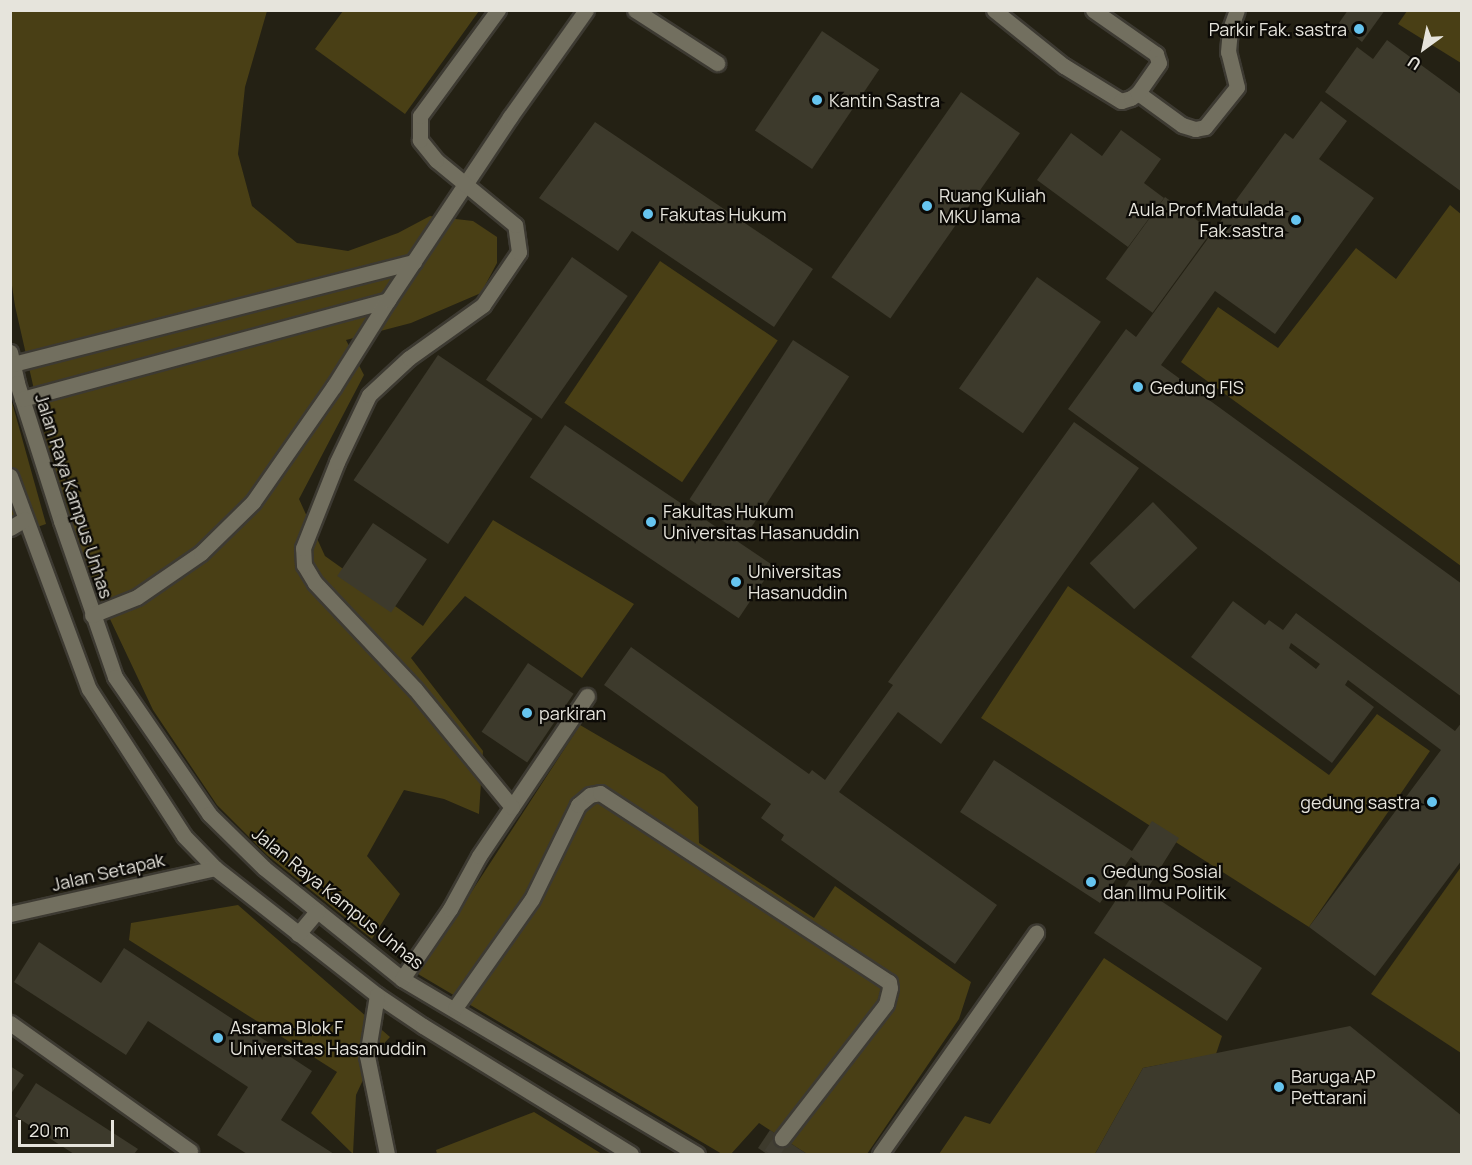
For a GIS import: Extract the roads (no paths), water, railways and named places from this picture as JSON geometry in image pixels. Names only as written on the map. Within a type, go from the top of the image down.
[{"type":"street","points":[[498,10],[420,116],[420,140],[436,160],[515,225],[519,252],[483,305],[409,358],[369,395],[317,509],[303,548],[303,557],[304,566],[315,583],[415,689],[512,807]]},
{"type":"street","points":[[92,615],[137,597],[201,553],[253,502],[334,386],[465,185],[586,10]]},
{"type":"street","points":[[634,10],[717,63]]},
{"type":"street","points":[[994,10],[1064,66],[1121,100],[1131,99],[1138,93],[1159,63],[1156,54],[1093,10]]},
{"type":"street","points":[[1138,93],[1182,125],[1195,129],[1205,127],[1237,87],[1228,52],[1230,29],[1237,10]]},
{"type":"street","points":[[12,358],[414,262]]},
{"type":"street","points":[[22,399],[388,300]]},
{"type":"street","name":"Jalan Raya Kampus Unhas","points":[[12,358],[22,399],[92,615],[115,677],[208,814],[264,868],[402,978],[697,1155]]},
{"type":"street","points":[[10,476],[89,689],[184,836],[215,868],[377,994],[453,1045],[632,1155]]},
{"type":"street","points":[[10,528],[25,519]]},
{"type":"street","points":[[402,978],[450,909],[479,856],[587,696]]},
{"type":"street","points":[[455,1008],[532,899],[578,805],[590,795],[600,793],[889,982],[890,988],[886,1004],[782,1138]]},
{"type":"street","name":"Jalan Setapak","points":[[10,914],[215,868]]},
{"type":"street","points":[[298,934],[317,911]]},
{"type":"street","points":[[880,1155],[1036,933]]},
{"type":"street","points":[[377,994],[367,1056],[387,1155]]},
{"type":"street","points":[[10,1023],[190,1151]]},
{"type":"tunnel","points":[[771,1154],[782,1138]]},
{"type":"place","name":"Parkir Fak. sastra","points":[[1359,29]]},
{"type":"place","name":"Kantin Sastra","points":[[817,100]]},
{"type":"place","name":"Ruang Kuliah MKU lama","points":[[927,206]]},
{"type":"place","name":"Fakutas Hukum","points":[[648,214]]},
{"type":"place","name":"Aula Prof.Matulada Fak.sastra","points":[[1296,220]]},
{"type":"place","name":"Gedung FIS","points":[[1138,387]]},
{"type":"place","name":"Fakultas Hukum Universitas Hasanuddin","points":[[651,522]]},
{"type":"place","name":"Universitas Hasanuddin","points":[[736,582]]},
{"type":"place","name":"parkiran","points":[[527,713]]},
{"type":"place","name":"gedung sastra","points":[[1432,802]]},
{"type":"place","name":"Gedung Sosial dan Ilmu Politik","points":[[1091,882]]},
{"type":"place","name":"Asrama Blok F Universitas Hasanuddin","points":[[218,1038]]},
{"type":"place","name":"Baruga AP Pettarani","points":[[1279,1087]]}]
